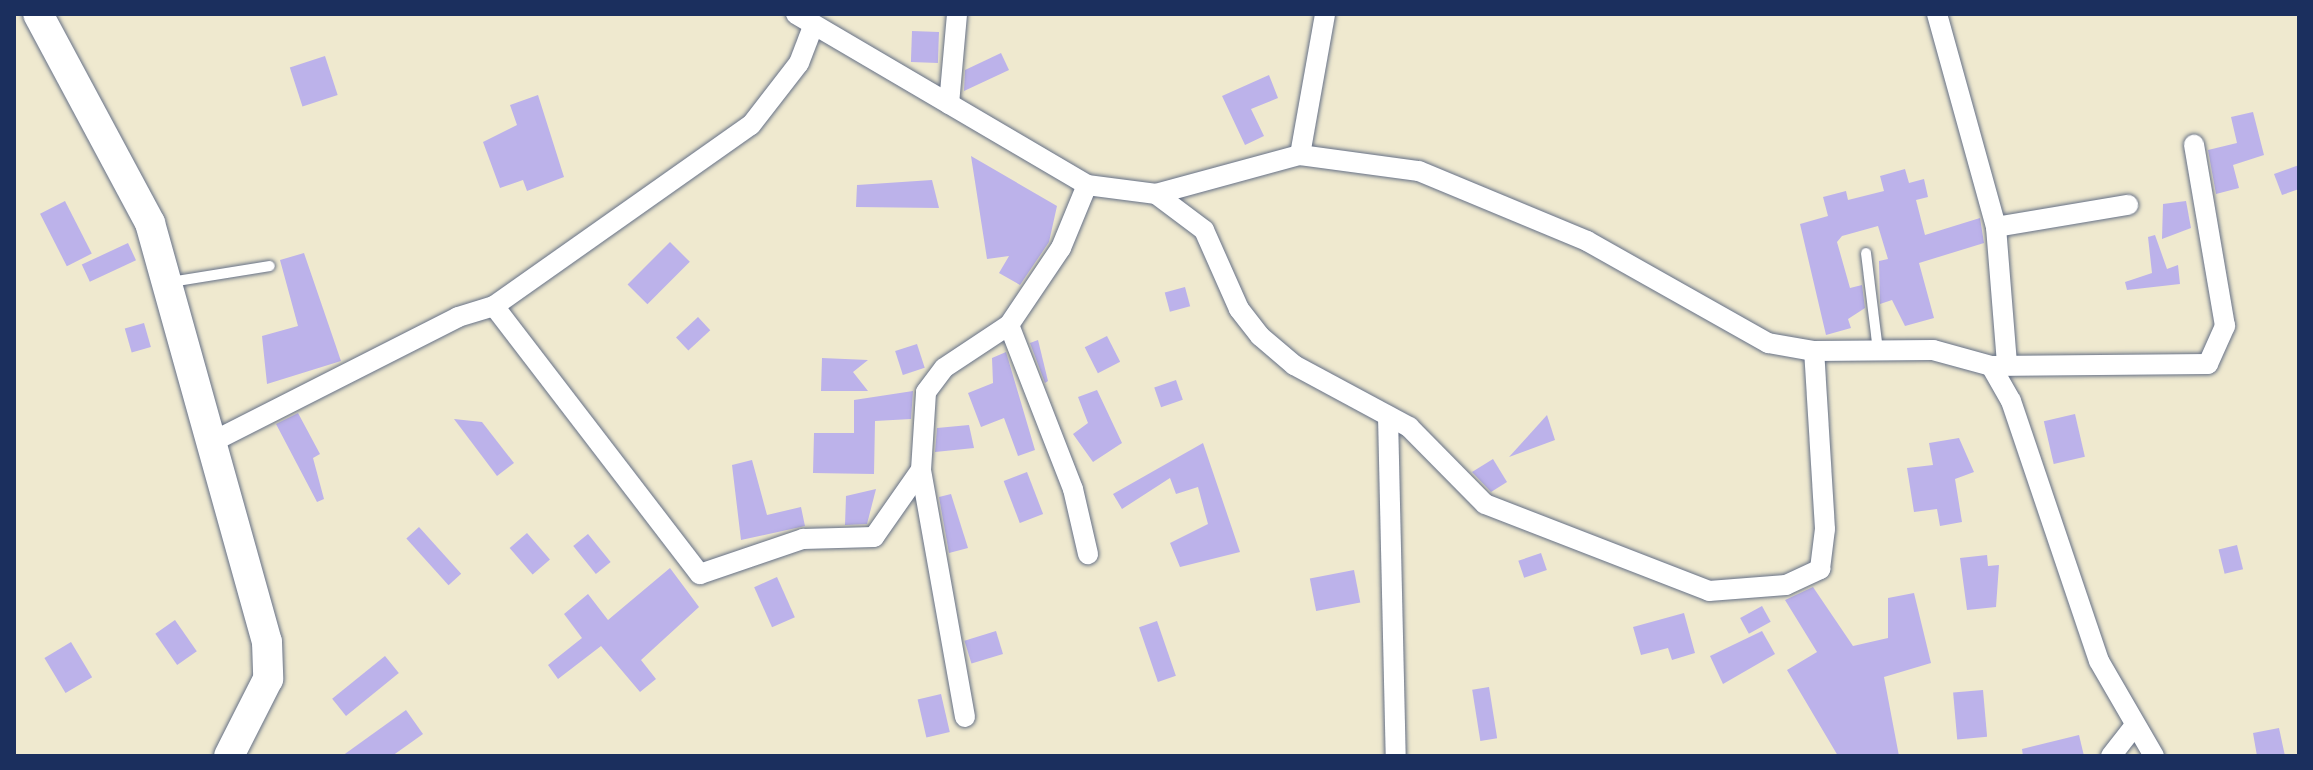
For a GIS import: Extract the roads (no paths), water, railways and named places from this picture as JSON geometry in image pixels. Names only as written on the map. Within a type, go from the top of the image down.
[{"type":"street","points":[[38,14],[150,223],[171,282],[210,443],[272,661],[229,756]]},
{"type":"street","points":[[949,104],[957,14]]},
{"type":"street","points":[[1300,155],[1325,14]]},
{"type":"street","points":[[1937,14],[1996,227],[1999,364],[2099,661],[2132,729],[2154,756]]},
{"type":"street","points":[[210,443],[458,317],[494,306],[751,125],[799,63],[804,20],[1087,185],[1156,194],[1300,155],[1378,164],[1457,184],[1587,241],[1768,343],[1814,351],[1933,350],[1999,364],[2174,370],[2208,364],[2221,350],[2225,326],[2194,145]]},
{"type":"street","points":[[965,717],[921,470],[926,392],[944,368],[1009,325],[1061,248],[1087,185]]},
{"type":"street","points":[[1156,194],[1204,230],[1239,309],[1260,336],[1294,365],[1409,427],[1485,504],[1663,579],[1709,591],[1774,587],[1807,577],[1824,557],[1814,351]]},
{"type":"street","points":[[1996,227],[2128,205]]},
{"type":"street","points":[[494,306],[700,574],[803,539],[874,537],[921,470]]},
{"type":"street","points":[[1009,325],[1073,489],[1088,554]]},
{"type":"street","points":[[1388,416],[1396,756]]},
{"type":"street","points":[[2111,756],[2132,729]]},
{"type":"lane","points":[[1866,253],[1878,351]]},
{"type":"lane","points":[[171,282],[270,266]]}]
